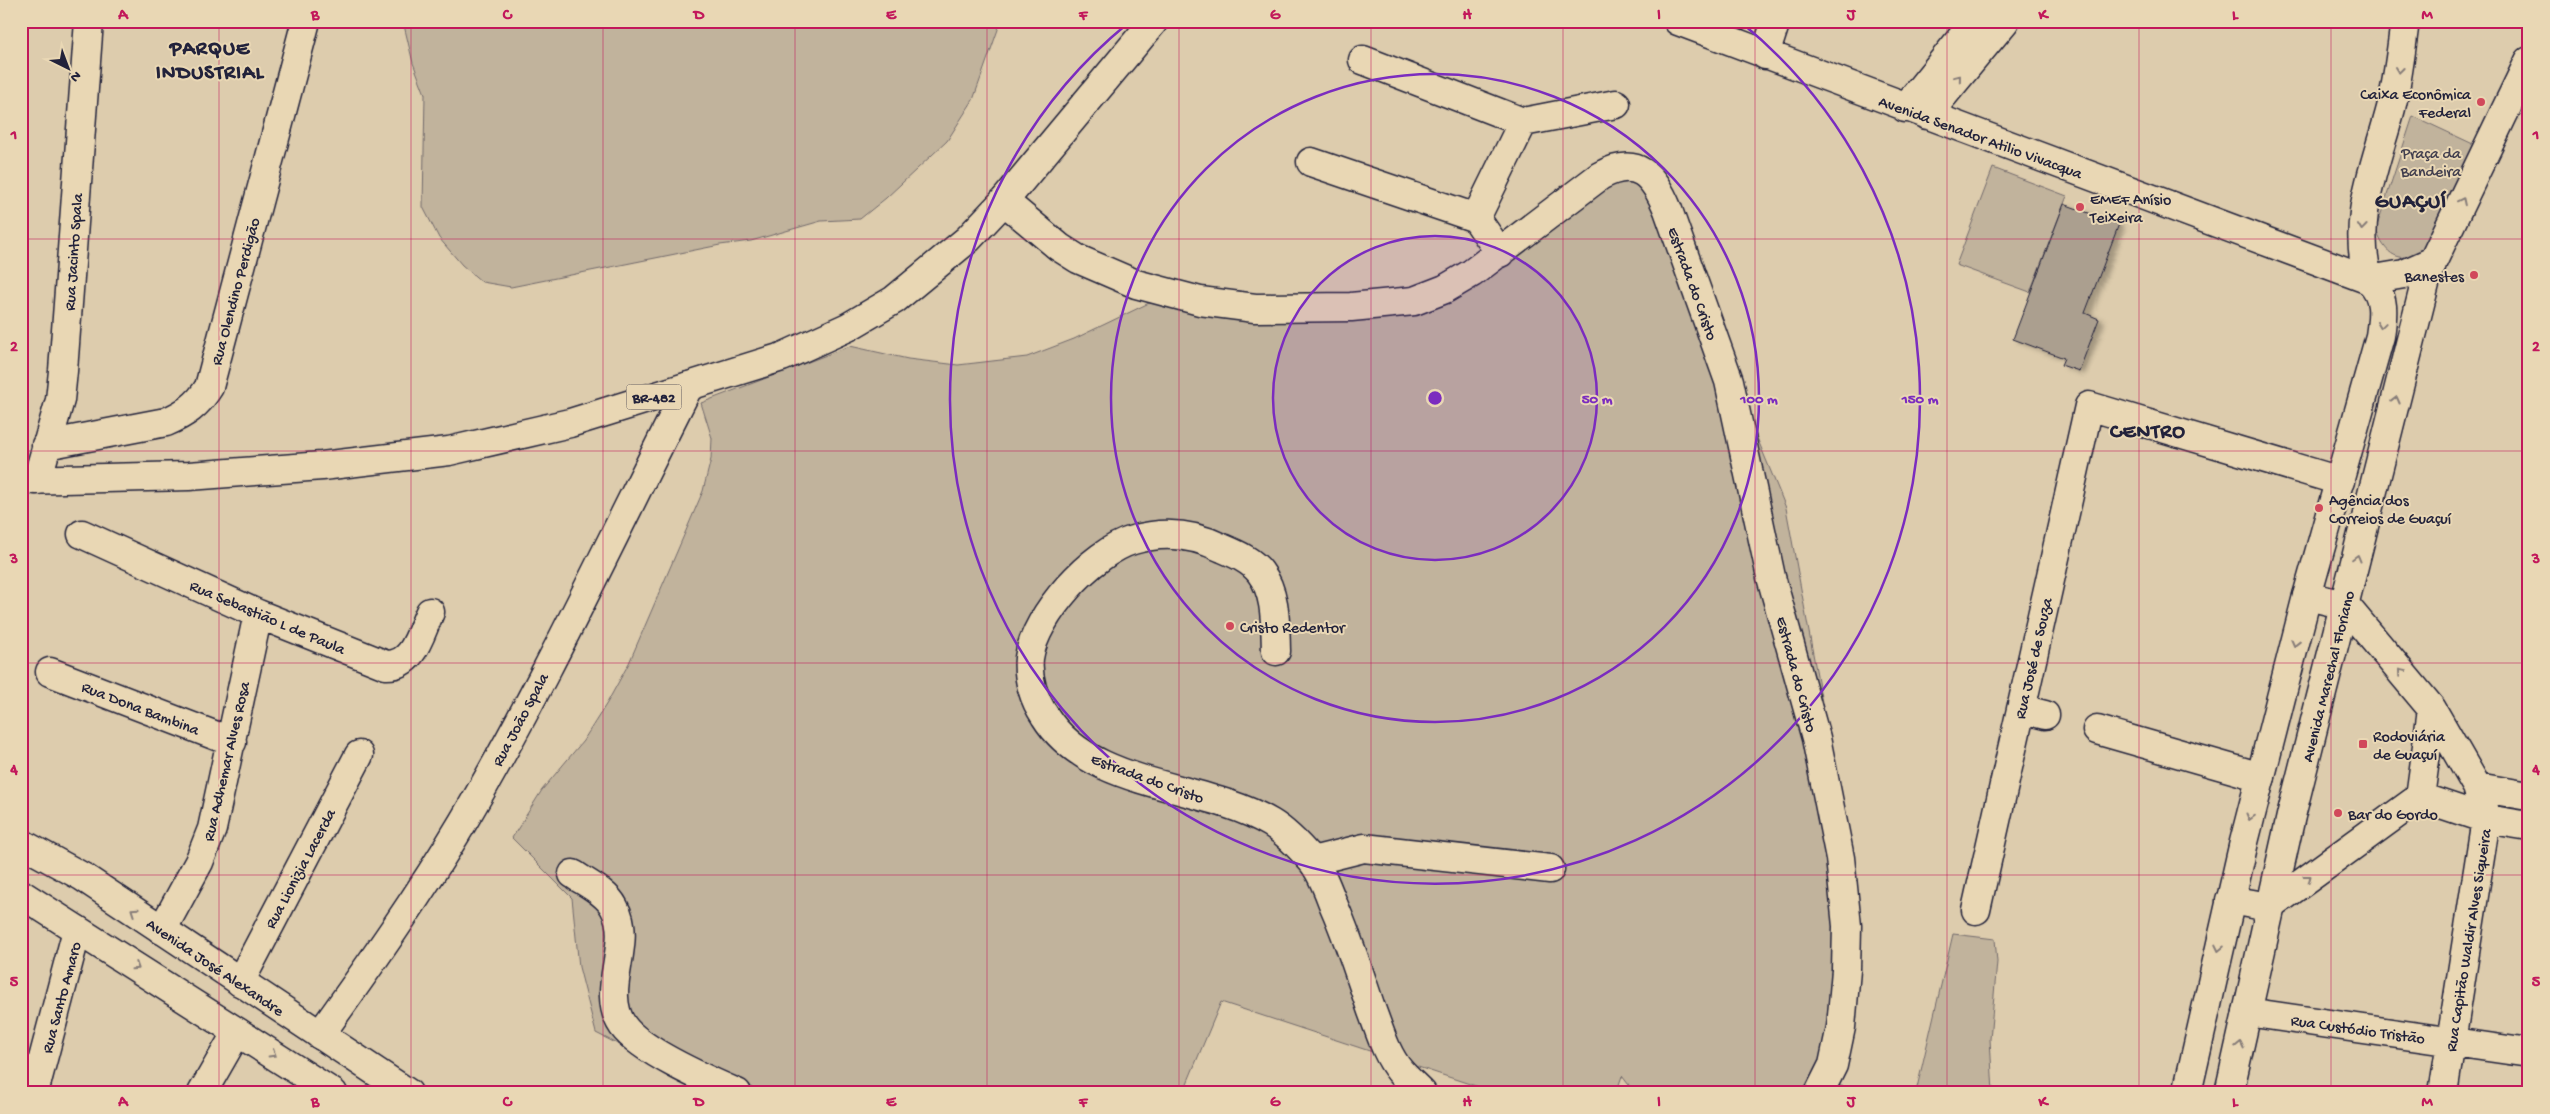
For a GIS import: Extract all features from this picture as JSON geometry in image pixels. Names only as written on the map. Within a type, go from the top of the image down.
[{"type":"main road","name":"Rua Jacinto Spala","points":[[29,480],[46,445],[60,400],[88,21]]},
{"type":"main road","name":"Rua Olendino Perdigão","points":[[46,445],[166,422],[193,408],[201,400],[209,387],[306,21]]},
{"type":"main road","name":"BR-482","points":[[29,480],[189,476],[322,466],[450,451],[570,423],[782,357],[848,327],[894,300],[968,239],[1004,201],[1154,21]]},
{"type":"main road","name":"Avenida Senador Atilio Vivacqua","points":[[1678,21],[2369,280]]},
{"type":"main road","points":[[1765,55],[1776,21]]},
{"type":"main road","points":[[1916,111],[1975,21]]},
{"type":"main road","points":[[1916,111],[2005,21]]},
{"type":"main road","points":[[2187,1093],[2230,900],[2261,777],[2307,596],[2381,326],[2382,304],[2376,286],[2369,280],[2362,259],[2360,233],[2365,204],[2397,80],[2405,21]]},
{"type":"main road","points":[[1363,60],[1522,122],[1616,104]]},
{"type":"main road","name":"Avenida Marechal Floriano","points":[[2229,1093],[2269,907],[2416,318],[2433,261],[2529,61]]},
{"type":"main road","points":[[1476,218],[1522,122]]},
{"type":"main road","points":[[1311,162],[1476,218],[1500,253]]},
{"type":"main road","name":"Estrada do Cristo","points":[[1004,201],[1059,247],[1100,270],[1136,284],[1200,301],[1255,308],[1351,307],[1414,301],[1445,289],[1500,253],[1600,176],[1616,168],[1632,167],[1648,175],[1659,189],[1668,210],[1729,381],[1771,577],[1816,738],[1840,858],[1846,926],[1846,979],[1841,1027],[1833,1064],[1819,1093]]},
{"type":"main road","points":[[2369,280],[2404,274],[2433,261]]},
{"type":"main road","name":"Rua João Spala","points":[[320,1035],[400,923],[463,821],[516,726],[689,386]]},
{"type":"main road","name":"Rua José de Souza","points":[[1976,910],[2033,712],[2089,406],[2340,481]]},
{"type":"main road","name":"Rua Sebastião L de Paula","points":[[82,534],[258,614],[378,663],[394,665],[406,660],[430,612]]},
{"type":"main road","name":"Estrada do Cristo","points":[[1276,651],[1274,608],[1268,588],[1260,572],[1247,560],[1215,544],[1188,536],[1169,534],[1134,539],[1111,549],[1090,564],[1059,598],[1048,614],[1030,657],[1030,674],[1034,695],[1044,716],[1060,736],[1088,756],[1136,777],[1185,790],[1262,818],[1280,830],[1312,861],[1342,926],[1385,1046],[1401,1072],[1422,1093]]},
{"type":"main road","points":[[2307,596],[2345,605]]},
{"type":"main road","name":"Rua Capitão Waldir Alves Siqueira","points":[[2345,605],[2432,709],[2477,787],[2486,819],[2443,1093]]},
{"type":"main road","name":"Rua Adhemar Alves Rosa","points":[[162,930],[206,848],[232,742],[258,614]]},
{"type":"main road","name":"Rua Dona Bambina","points":[[50,672],[232,742]]},
{"type":"main road","points":[[2230,900],[2269,907],[2420,797],[2432,709]]},
{"type":"main road","points":[[2097,730],[2261,777]]},
{"type":"main road","name":"Rua Lionizia Lacerda","points":[[240,982],[359,755]]},
{"type":"main road","points":[[2477,787],[2529,796]]},
{"type":"main road","points":[[2420,797],[2486,819],[2529,826]]},
{"type":"main road","name":"Avenida José Alexandre","points":[[21,843],[84,877],[408,1093]]},
{"type":"main road","points":[[1312,861],[1364,848],[1550,869]]},
{"type":"main road","points":[[573,874],[606,897],[614,906],[618,916],[620,942],[614,990],[617,1012],[623,1026],[638,1040],[654,1050],[705,1079],[737,1093]]},
{"type":"main road","points":[[21,894],[333,1093]]},
{"type":"main road","name":"Rua Santo Amaro","points":[[34,1093],[78,930]]},
{"type":"main road","name":"Rua Custódio Tristão","points":[[2247,1012],[2529,1053]]},
{"type":"main road","points":[[202,1093],[237,1032]]},
{"type":"main road","points":[[339,1093],[346,1074],[353,1068],[365,1063]]},
{"type":"green space","points":[[403,21],[1001,21],[973,100],[947,141],[886,198],[860,219],[821,221],[751,241],[720,245],[511,287],[482,282],[462,265],[439,238],[423,207],[425,94],[413,63]]},
{"type":"green space","name":"Praça da Bandeira","points":[[2413,116],[2473,144],[2426,250],[2417,255],[2401,257],[2389,251],[2379,238],[2376,229]]},
{"type":"green space","points":[[1993,168],[2067,196],[2030,292],[1956,265]]},
{"type":"green space","points":[[1646,169],[1786,508],[1856,886],[1826,1085],[1916,1092],[1953,934],[1995,939],[1997,962],[1990,1039],[1993,1093],[1635,1093],[1622,1076],[1616,1093],[1497,1093],[1221,1002],[1183,1093],[714,1093],[596,1033],[579,967],[572,898],[512,838],[542,790],[583,741],[629,663],[703,491],[711,459],[712,438],[701,403],[850,346],[908,359],[958,365],[1027,357],[1074,339],[1149,303],[1226,312],[1330,317],[1486,261],[1556,206]]},
{"type":"building","points":[[2064,204],[2119,224],[2085,313],[2099,319],[2079,371],[2061,365],[2064,358],[2013,339]]},
{"type":"place","name":"Caixa Econômica Federal","points":[[2481,102]]},
{"type":"place","name":"EMEF Anísio Teixeira","points":[[2080,207]]},
{"type":"place","name":"Banestes","points":[[2474,275]]},
{"type":"place","name":"Agência dos Correios de Guaçuí","points":[[2319,508]]},
{"type":"place","name":"Cristo Redentor","points":[[1230,626]]},
{"type":"place","name":"Rodoviária de Guaçuí","points":[[2363,744]]},
{"type":"place","name":"Bar do Gordo","points":[[2338,813]]},
{"type":"district","name":"PARQUE INDUSTRIAL","points":[[210,59]]},
{"type":"district","name":"GUAÇUÍ","points":[[2411,200]]},
{"type":"district","name":"CENTRO","points":[[2148,430]]}]
